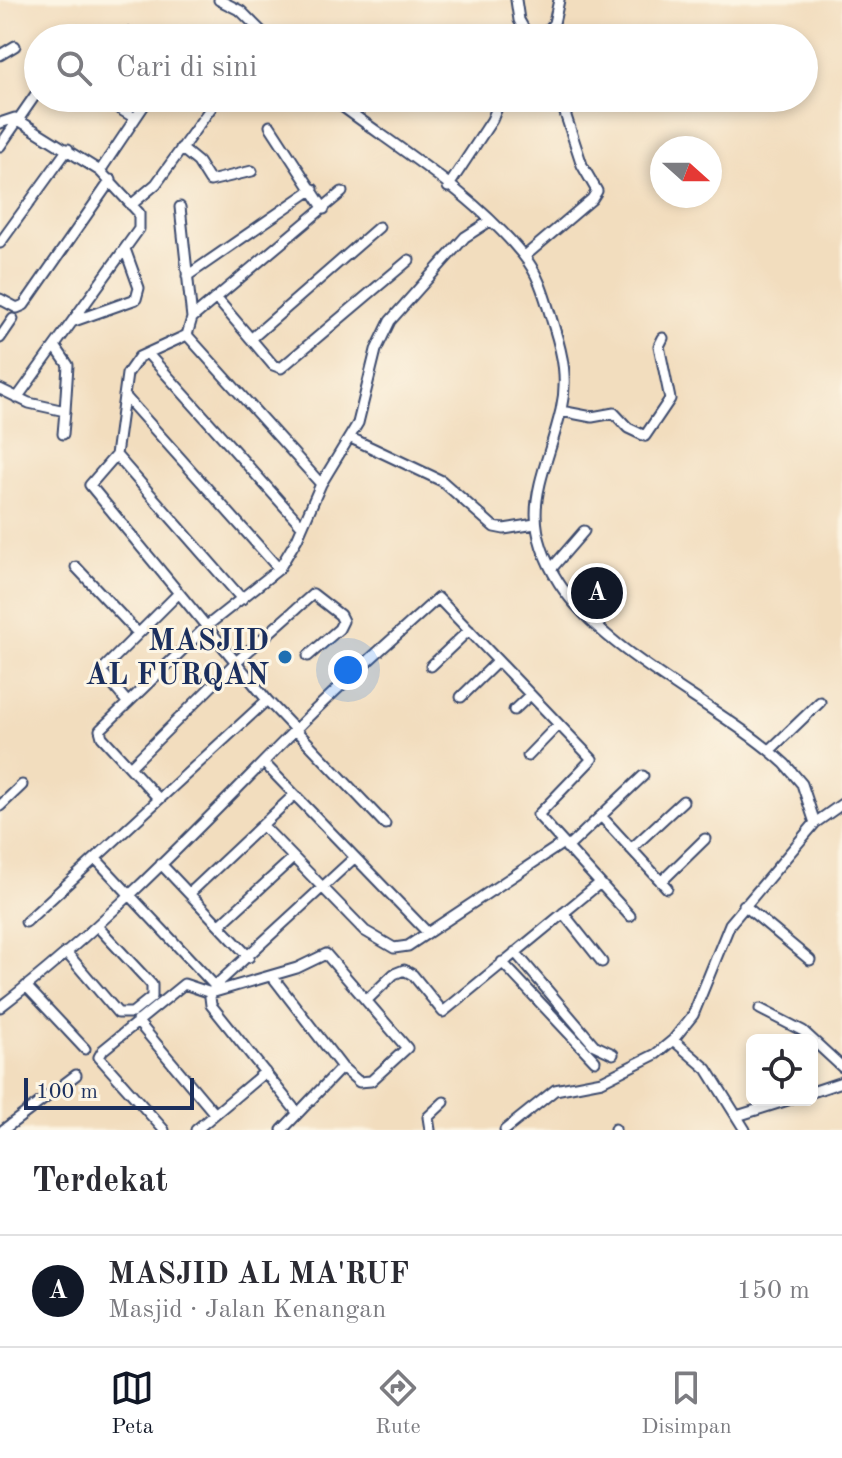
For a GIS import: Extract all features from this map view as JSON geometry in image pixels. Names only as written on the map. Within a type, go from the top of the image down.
[{"type":"street","points":[[219,0],[241,11],[254,24]]},
{"type":"street","points":[[516,0],[521,24]]},
{"type":"street","points":[[553,24],[559,0]]},
{"type":"street","points":[[0,55],[15,46]]},
{"type":"street","points":[[0,146],[24,111]]},
{"type":"street","points":[[125,112],[135,118]]},
{"type":"street","points":[[100,171],[139,112]]},
{"type":"street","points":[[131,205],[156,184],[208,112]]},
{"type":"street","points":[[351,112],[401,147],[490,221],[525,256],[540,285],[566,371],[561,411],[544,463],[534,510],[535,524],[560,585],[597,626],[770,750],[802,784],[815,823]]},
{"type":"street","points":[[448,187],[495,112]]},
{"type":"street","points":[[525,256],[592,199],[597,191],[582,165],[565,112]]},
{"type":"street","points":[[0,123],[12,118],[18,120],[100,171],[139,213],[140,224],[17,398]]},
{"type":"street","points":[[270,126],[324,209]]},
{"type":"street","points":[[181,148],[198,162],[210,181],[252,171]]},
{"type":"street","points":[[0,243],[68,149]]},
{"type":"street","points":[[0,299],[17,308],[24,305],[111,180]]},
{"type":"street","points":[[187,276],[313,189]]},
{"type":"street","points":[[192,318],[342,192]]},
{"type":"street","points":[[180,207],[192,318],[187,335],[132,364],[124,395],[116,455],[90,485],[267,700],[385,824]]},
{"type":"street","points":[[159,799],[100,734],[102,726],[208,625],[279,569],[297,539],[321,484],[351,438],[363,412],[376,350],[390,321],[465,237],[490,221]]},
{"type":"street","points":[[252,338],[379,227]]},
{"type":"street","points":[[74,321],[136,299],[139,288],[125,249]]},
{"type":"street","points":[[217,299],[273,365],[285,367],[409,260]]},
{"type":"street","points":[[0,338],[13,319]]},
{"type":"street","points":[[187,335],[321,484]]},
{"type":"street","points":[[561,411],[592,417],[614,413],[628,428],[645,436],[670,399],[659,346],[663,338]]},
{"type":"street","points":[[55,346],[68,365],[63,434]]},
{"type":"street","points":[[148,354],[301,525]]},
{"type":"street","points":[[0,389],[17,398],[65,411]]},
{"type":"street","points":[[124,395],[279,569]]},
{"type":"street","points":[[351,438],[442,481],[494,527],[504,529],[535,524]]},
{"type":"street","points":[[116,455],[242,599]]},
{"type":"street","points":[[552,568],[584,531]]},
{"type":"street","points":[[76,567],[137,632]]},
{"type":"street","points":[[128,703],[100,673],[137,632],[178,594]]},
{"type":"street","points":[[130,767],[236,662],[313,594],[340,615],[343,621],[339,629],[308,656]]},
{"type":"street","points":[[0,1007],[97,926],[265,764],[296,729],[438,598],[593,761],[538,815],[630,916]]},
{"type":"street","points":[[431,666],[469,630]]},
{"type":"street","points":[[461,697],[498,661]]},
{"type":"street","points":[[514,710],[530,695]]},
{"type":"street","points":[[26,922],[267,700]]},
{"type":"street","points":[[770,750],[820,702]]},
{"type":"street","points":[[528,756],[558,725]]},
{"type":"street","points":[[265,764],[353,859],[427,932]]},
{"type":"street","points":[[263,826],[365,931],[394,948],[408,946],[565,845],[643,776]]},
{"type":"street","points":[[0,806],[22,785]]},
{"type":"street","points":[[190,893],[294,795]]},
{"type":"street","points":[[631,849],[683,801]]},
{"type":"street","points":[[505,1130],[555,1090],[612,1076],[638,1064],[673,1040],[693,1015],[717,951],[744,905],[815,823],[840,808]]},
{"type":"street","points":[[601,816],[664,885],[705,839]]},
{"type":"street","points":[[220,925],[293,858]]},
{"type":"street","points":[[96,859],[213,990]]},
{"type":"street","points":[[296,1111],[211,1005],[213,990],[353,859]]},
{"type":"street","points":[[161,864],[249,957]]},
{"type":"street","points":[[367,1000],[394,974],[404,970],[413,975],[443,1012],[600,883]]},
{"type":"street","points":[[744,905],[810,960]]},
{"type":"street","points":[[563,913],[602,962]]},
{"type":"street","points":[[66,952],[118,1013],[132,1013],[152,997],[152,985],[97,926]]},
{"type":"street","points":[[164,1130],[100,1061],[103,1050],[184,984],[213,990],[272,976],[326,954],[407,1048],[367,1082],[359,1082],[342,1067],[272,976]]},
{"type":"street","points":[[509,957],[594,1045],[613,1054]]},
{"type":"street","points":[[509,957],[595,1061]]},
{"type":"street","points":[[26,986],[85,1049]]},
{"type":"street","points":[[760,1009],[803,1031],[842,1067]]},
{"type":"street","points":[[137,1021],[215,1114]]},
{"type":"street","points":[[673,1040],[700,1061],[745,1130]]},
{"type":"street","points":[[282,1130],[296,1111],[342,1067]]},
{"type":"street","points":[[196,1130],[265,1072]]},
{"type":"street","points":[[3,1130],[76,1075]]},
{"type":"street","points":[[818,1090],[842,1083]]},
{"type":"street","points":[[430,1130],[427,1123],[430,1114],[444,1102]]},
{"type":"street","points":[[737,1116],[769,1106]]},
{"type":"place","name":"MASJID AL MA'RUF","points":[[597,593]]},
{"type":"place","name":"MASJID AL FURQAN","points":[[285,657]]}]
